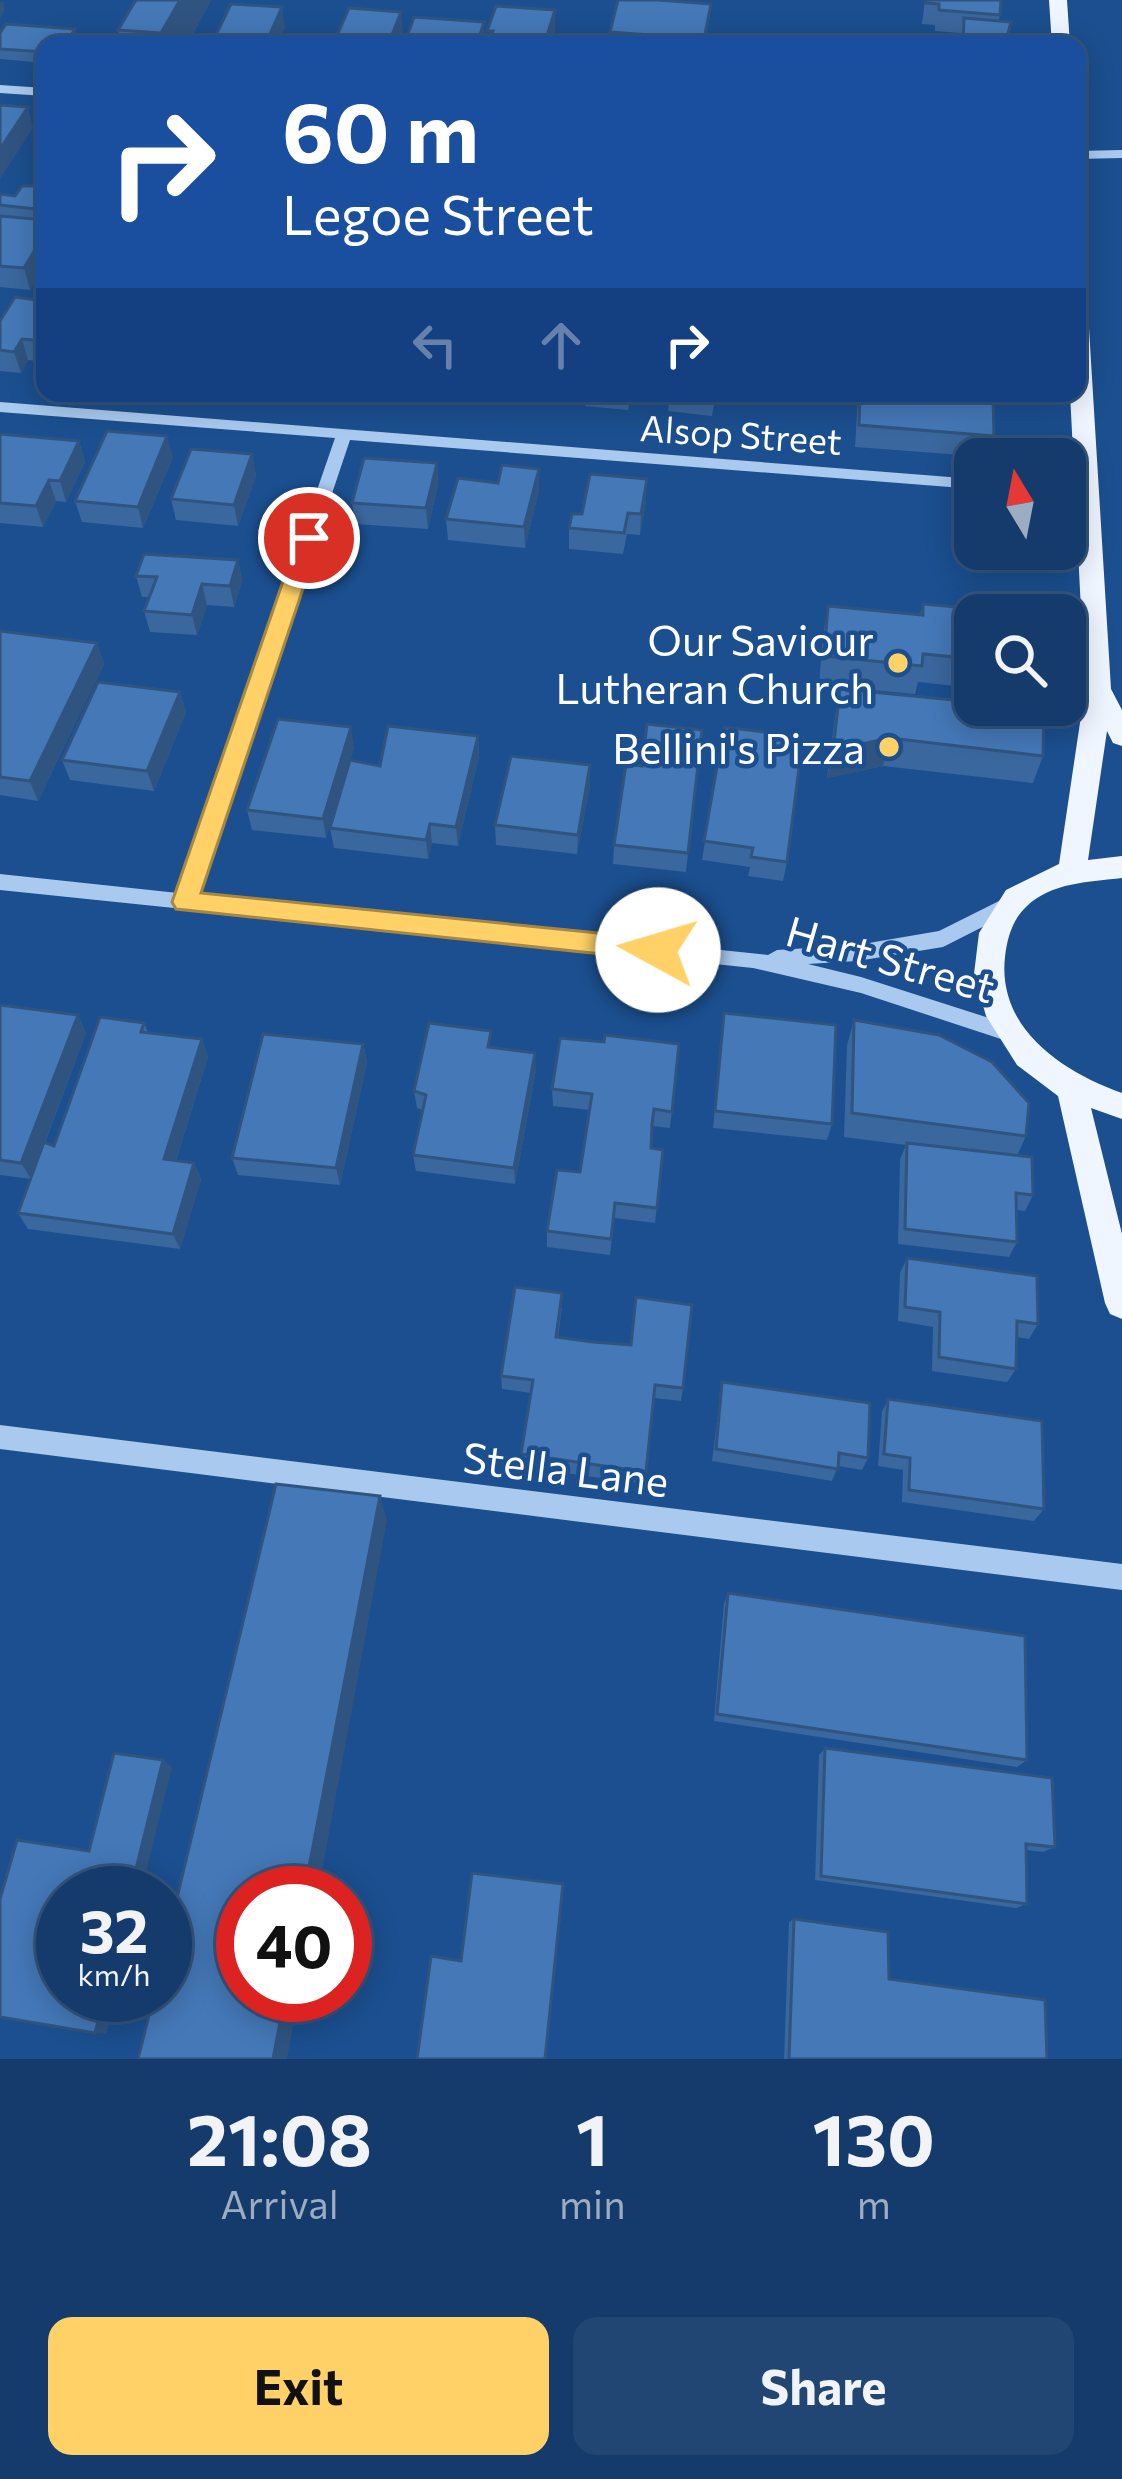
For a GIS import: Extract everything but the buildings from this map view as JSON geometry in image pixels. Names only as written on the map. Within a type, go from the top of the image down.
[{"type":"main road","points":[[1058,0],[1060,36]]},
{"type":"main road","points":[[1076,438],[1077,402]]},
{"type":"main road","points":[[1072,870],[1086,800],[1098,689],[1085,570]]},
{"type":"main road","points":[[1098,689],[1122,736]]},
{"type":"main road","points":[[1122,867],[1072,870],[1030,888],[1011,903],[993,928],[986,980],[1007,1032],[1042,1069],[1071,1088],[1122,1106]]},
{"type":"main road","points":[[1071,1088],[1122,1303]]},
{"type":"street","points":[[0,88],[36,91]]},
{"type":"street","points":[[1086,155],[1122,154]]},
{"type":"street","name":"Alsop Street","points":[[0,407],[954,482]]},
{"type":"street","points":[[185,902],[343,437]]},
{"type":"street","name":"Hart Street","points":[[0,882],[752,960],[861,986],[1007,1032]]},
{"type":"street","name":"Hart Street","points":[[752,960],[857,953],[944,939],[1011,903]]},
{"type":"street","name":"Stella Lane","points":[[0,1437],[1122,1577]]},
{"type":"place","name":"Our Saviour Lutheran Church","points":[[898,663]]},
{"type":"place","name":"Bellini's Pizza","points":[[889,747]]},
{"type":"route","points":[[309,538],[185,902],[658,950]]}]
